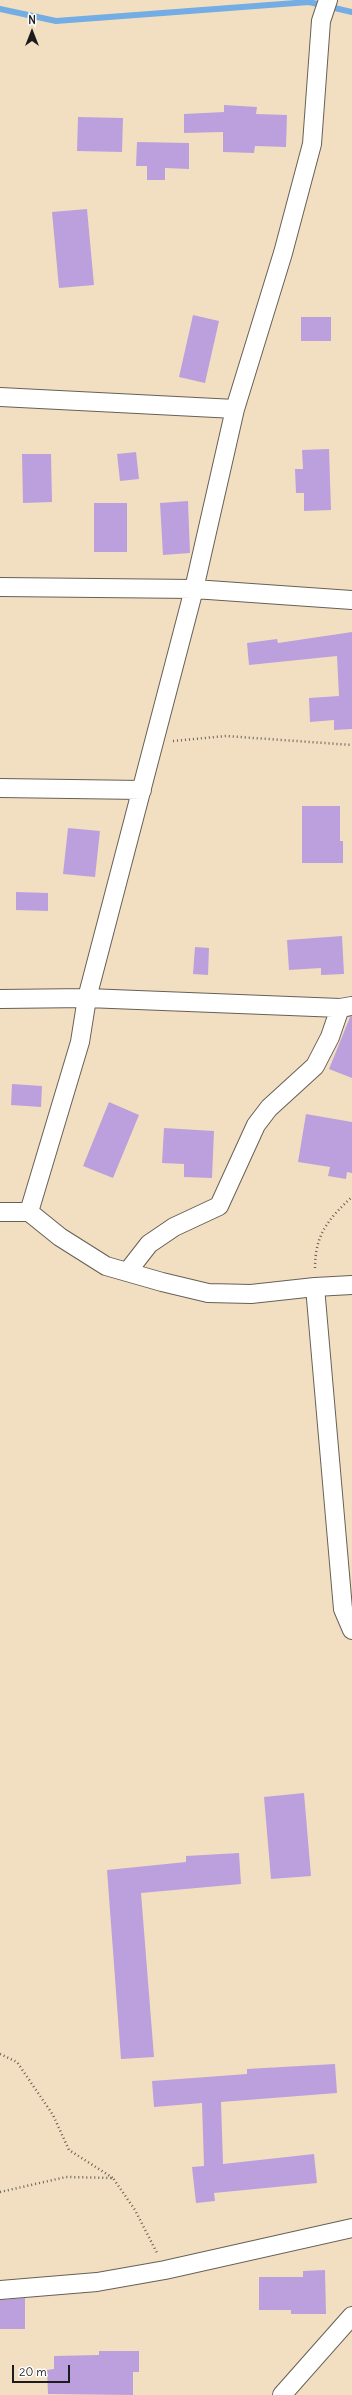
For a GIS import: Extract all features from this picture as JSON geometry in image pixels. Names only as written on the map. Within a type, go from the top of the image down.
[{"type":"street","points":[[29,1212],[80,1042],[87,998],[194,588],[235,409],[284,253],[312,144],[321,21],[328,0]]},
{"type":"street","points":[[0,397],[235,409]]},
{"type":"street","points":[[0,587],[194,588],[352,600]]},
{"type":"street","points":[[0,788],[142,790]]},
{"type":"street","points":[[0,999],[87,998],[346,1007],[316,1066],[269,1108],[256,1125],[219,1206],[174,1227],[148,1244],[128,1271]]},
{"type":"street","points":[[0,1212],[29,1212],[60,1238],[106,1266],[208,1293],[251,1294],[314,1287],[352,1285]]},
{"type":"street","points":[[314,1287],[343,1609],[352,1630]]},
{"type":"street","points":[[0,2290],[96,2282],[165,2270],[352,2228]]},
{"type":"street","points":[[282,2395],[352,2316]]},
{"type":"path","points":[[154,742],[226,736],[352,745]]},
{"type":"path","points":[[314,1287],[315,1249],[330,1217],[352,1197]]},
{"type":"path","points":[[0,2054],[17,2062],[53,2115],[69,2150],[113,2178],[135,2210],[165,2270]]},
{"type":"path","points":[[0,2192],[66,2177],[113,2178]]},
{"type":"building","points":[[224,105],[257,107],[256,114],[287,115],[286,147],[255,146],[254,153],[223,152],[223,132],[184,133],[184,114],[224,112]]},
{"type":"building","points":[[78,117],[123,118],[122,152],[77,151]]},
{"type":"building","points":[[137,142],[189,143],[189,169],[165,168],[165,180],[147,180],[147,166],[136,166]]},
{"type":"building","points":[[87,209],[94,285],[59,288],[52,212]]},
{"type":"building","points":[[193,315],[219,321],[205,383],[179,377]]},
{"type":"building","points":[[301,317],[331,317],[331,341],[301,341]]},
{"type":"building","points":[[329,449],[331,510],[304,511],[304,493],[296,493],[295,469],[303,469],[302,450]]},
{"type":"building","points":[[136,452],[139,479],[120,481],[117,454]]},
{"type":"building","points":[[22,454],[51,454],[52,502],[23,503]]},
{"type":"building","points":[[188,501],[190,553],[163,555],[160,503]]},
{"type":"building","points":[[94,503],[127,503],[127,552],[94,552]]},
{"type":"building","points":[[352,632],[352,729],[334,730],[334,720],[310,722],[309,698],[339,696],[337,656],[249,665],[247,643],[277,639],[278,643]]},
{"type":"building","points":[[302,806],[340,806],[340,841],[343,841],[343,863],[302,863]]},
{"type":"building","points":[[68,828],[100,831],[95,877],[63,874]]},
{"type":"building","points":[[16,892],[48,893],[48,911],[16,910]]},
{"type":"building","points":[[342,936],[344,974],[321,975],[321,968],[289,970],[287,940]]},
{"type":"building","points":[[195,947],[209,948],[208,975],[193,974]]},
{"type":"building","points":[[350,1017],[352,1017],[352,1078],[329,1069]]},
{"type":"building","points":[[12,1084],[42,1086],[41,1107],[11,1105]]},
{"type":"building","points":[[109,1102],[139,1115],[113,1178],[83,1166]]},
{"type":"building","points":[[306,1114],[352,1122],[352,1173],[347,1172],[346,1179],[328,1176],[330,1167],[298,1162]]},
{"type":"building","points":[[164,1128],[214,1131],[212,1178],[184,1177],[184,1164],[162,1163]]},
{"type":"building","points":[[304,1793],[311,1876],[271,1879],[264,1797]]},
{"type":"building","points":[[239,1853],[241,1884],[141,1893],[154,2057],[121,2059],[107,1870],[186,1862],[186,1856]]},
{"type":"building","points":[[335,2064],[337,2093],[221,2102],[223,2164],[314,2154],[317,2183],[214,2193],[215,2201],[196,2203],[192,2167],[204,2166],[202,2103],[154,2107],[152,2081],[247,2074],[247,2069]]},
{"type":"building","points":[[325,2270],[326,2314],[291,2314],[291,2310],[259,2310],[259,2277],[303,2277],[303,2271]]},
{"type":"building","points":[[25,2298],[25,2329],[0,2329],[0,2300]]},
{"type":"building","points":[[99,2351],[139,2351],[139,2372],[133,2372],[133,2395],[48,2394],[47,2370],[54,2369],[54,2356],[99,2355]]},
{"type":"waterway","points":[[0,9],[56,21],[309,2],[352,12]]}]
